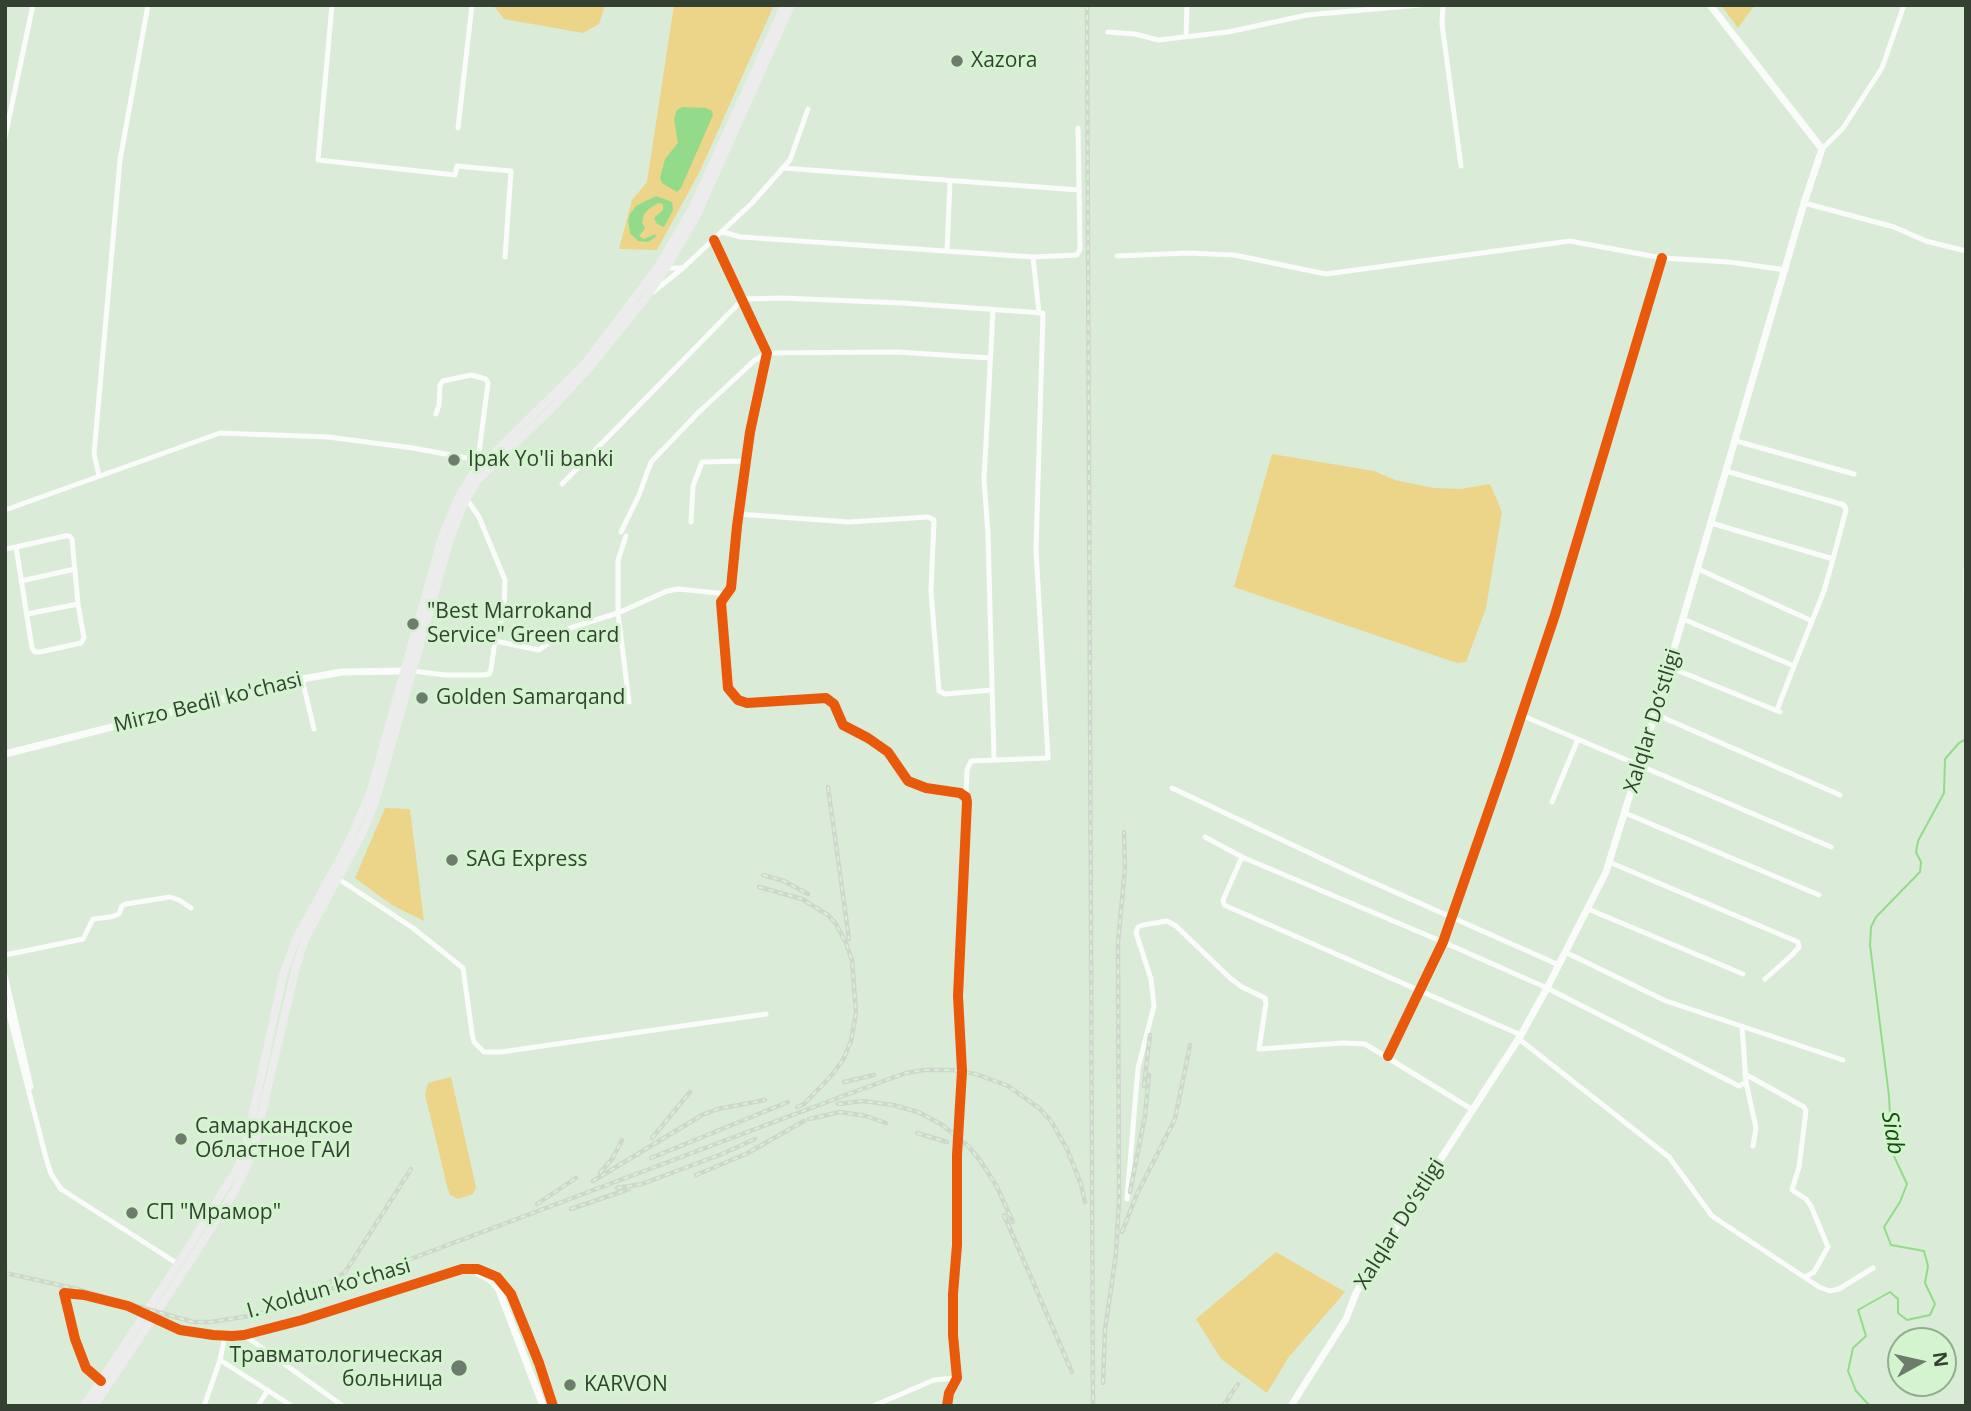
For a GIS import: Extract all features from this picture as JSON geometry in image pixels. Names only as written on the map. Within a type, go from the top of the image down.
[{"type":"main road","points":[[94,1406],[234,1192],[245,1170],[260,1125],[296,967],[305,939],[362,832],[376,799],[447,523],[463,489],[472,475],[590,367],[645,299],[693,207],[785,5]]},
{"type":"main road","points":[[84,1406],[178,1264],[237,1169],[245,1150],[283,975],[296,939],[348,844],[370,793],[450,539],[466,498],[478,480],[484,464],[586,362],[662,268],[699,210],[792,5]]},
{"type":"main road","points":[[1710,5],[1822,149]]},
{"type":"main road","name":"Xalqlar Do’stligi","points":[[1291,1406],[1346,1319],[1356,1293],[1385,1245],[1520,1037],[1588,909],[1609,862],[1822,149]]},
{"type":"main road","name":"Mirzo Bedil ko'chasi","points":[[5,754],[302,679],[342,672],[409,671]]},
{"type":"main road","points":[[470,1269],[488,1277],[499,1290],[543,1406]]},
{"type":"main road","name":"I. Xoldun ko'chasi","points":[[145,1313],[180,1330],[225,1336],[244,1335],[470,1269],[486,1271],[505,1285],[516,1303],[553,1406]]},
{"type":"street","points":[[5,137],[33,5]]},
{"type":"street","points":[[99,476],[94,454],[120,160],[148,5]]},
{"type":"street","points":[[332,5],[318,160],[455,175],[457,166],[511,171],[505,257]]},
{"type":"street","points":[[458,128],[472,5]]},
{"type":"street","points":[[1186,37],[1187,5]]},
{"type":"street","points":[[1108,32],[1135,34],[1158,40],[1350,8],[1420,5]]},
{"type":"street","points":[[1443,5],[1442,24],[1461,166]]},
{"type":"street","points":[[1822,149],[1843,128],[1882,68],[1904,5]]},
{"type":"street","points":[[645,299],[714,240],[790,160],[808,109]]},
{"type":"street","points":[[722,232],[741,237],[1033,257],[1077,255],[1080,249],[1078,128]]},
{"type":"street","points":[[783,168],[1079,190]]},
{"type":"street","points":[[947,251],[950,182]]},
{"type":"street","points":[[1804,203],[1894,227],[1926,241],[1966,251]]},
{"type":"street","points":[[714,240],[767,353],[746,461],[731,588],[721,602],[728,688],[732,695],[747,703],[826,698],[834,704],[843,724],[888,752],[908,781],[926,788],[960,793],[966,797]]},
{"type":"street","points":[[1117,256],[1188,253],[1234,255],[1326,274],[1570,241],[1662,258],[1729,262],[1786,270]]},
{"type":"street","points":[[1033,257],[1039,313]]},
{"type":"street","points":[[1388,1056],[1443,942],[1452,917],[1555,615],[1662,258]]},
{"type":"street","points":[[662,268],[683,268]]},
{"type":"street","points":[[562,484],[743,299],[888,302],[1043,313],[1037,550],[1048,758],[969,762],[958,996],[962,1071],[957,1155],[958,1237],[953,1294],[957,1378],[949,1393],[947,1406]]},
{"type":"street","points":[[993,310],[984,480],[994,759]]},
{"type":"street","points":[[629,702],[618,613],[618,560],[623,534],[651,462],[699,412],[755,360],[767,353],[897,352],[990,358]]},
{"type":"street","points":[[5,510],[220,433],[328,437],[413,447],[484,464],[486,379],[471,375],[443,381],[440,385],[436,414]]},
{"type":"street","points":[[1736,441],[1854,474]]},
{"type":"street","points":[[691,522],[692,486],[702,462],[746,461]]},
{"type":"street","points":[[1669,667],[1779,711],[1833,559],[1846,510],[1844,505],[1726,471]]},
{"type":"street","points":[[409,671],[445,675],[486,675],[491,669],[495,641],[504,610],[505,580],[484,526],[466,498]]},
{"type":"street","points":[[738,514],[849,522],[928,517],[934,520],[931,591],[939,691],[945,694],[992,690]]},
{"type":"street","points":[[1711,523],[1833,559]]},
{"type":"street","points":[[5,549],[69,536],[72,539],[83,641],[40,652],[35,652],[32,648],[16,547]]},
{"type":"street","points":[[21,581],[75,569]]},
{"type":"street","points":[[1698,569],[1812,621]]},
{"type":"street","points":[[1966,569],[1966,598]]},
{"type":"street","points":[[495,641],[539,650],[570,628],[618,613],[667,591],[679,589],[726,594]]},
{"type":"street","points":[[27,614],[78,604]]},
{"type":"street","points":[[1683,619],[1794,666]]},
{"type":"street","points":[[302,679],[314,729]]},
{"type":"street","points":[[1521,715],[1830,848]]},
{"type":"street","points":[[1655,715],[1840,795]]},
{"type":"street","points":[[1552,802],[1578,739]]},
{"type":"street","points":[[1172,788],[1559,965]]},
{"type":"street","points":[[1625,813],[1819,895]]},
{"type":"street","points":[[1205,836],[1242,857],[1547,988],[1739,1086],[1746,1082]]},
{"type":"street","points":[[1242,857],[1223,905],[1420,989],[1520,1037],[1669,1157],[1712,1216],[1819,1287],[1829,1291],[1839,1289],[1873,1268]]},
{"type":"street","points":[[1609,862],[1798,942],[1792,955],[1765,979]]},
{"type":"street","points":[[337,878],[413,928],[463,968],[474,1042],[484,1052],[501,1052],[766,1014]]},
{"type":"street","points":[[5,955],[83,939],[93,919],[119,914],[124,905],[175,898],[191,908]]},
{"type":"street","points":[[1588,909],[1743,974]]},
{"type":"street","points":[[1127,1199],[1138,1068],[1154,1006],[1151,979],[1136,933],[1138,927],[1167,921],[1186,934],[1230,978],[1265,998],[1259,1049],[1365,1044],[1473,1110]]},
{"type":"street","points":[[1565,952],[1666,1001],[1843,1060]]},
{"type":"street","points":[[5,975],[28,1068],[32,1101]]},
{"type":"street","points":[[5,999],[51,1174],[61,1189],[178,1264]]},
{"type":"street","points":[[1742,1026],[1746,1082],[1756,1128],[1753,1146]]},
{"type":"street","points":[[1745,1074],[1804,1107],[1806,1111],[1799,1167],[1792,1190],[1806,1199],[1811,1206],[1828,1247],[1814,1272],[1805,1277]]},
{"type":"street","points":[[101,1381],[86,1368],[75,1339],[64,1293],[84,1295],[145,1313]]},
{"type":"street","points":[[244,1335],[344,1406]]},
{"type":"street","points":[[204,1406],[220,1360],[225,1336]]},
{"type":"street","points":[[220,1360],[292,1406]]},
{"type":"street","points":[[873,1406],[934,1380],[957,1378]]},
{"type":"street","points":[[258,1406],[268,1390]]},
{"type":"shaded area","points":[[493,5],[605,5],[599,24],[583,33],[504,19]]},
{"type":"shaded area","points":[[674,5],[774,5],[700,171],[657,250],[619,249],[632,200],[647,182]]},
{"type":"shaded area","points":[[1721,5],[1755,5],[1738,28]]},
{"type":"shaded area","points":[[682,107],[706,108],[712,111],[713,115],[677,192],[662,183],[660,178],[665,159],[678,143],[674,119],[677,110]]},
{"type":"shaded area","points":[[656,196],[672,202],[673,210],[664,227],[657,224],[654,218],[663,210],[663,204],[658,203],[649,209],[644,214],[642,223],[645,228],[639,236],[644,239],[655,234],[656,237],[648,242],[638,241],[630,233],[630,214],[636,206]]},
{"type":"shaded area","points":[[1272,454],[1374,471],[1395,480],[1433,488],[1460,489],[1490,484],[1502,512],[1486,608],[1466,662],[1457,663],[1234,587]]},
{"type":"shaded area","points":[[385,808],[410,809],[424,921],[392,905],[355,878]]},
{"type":"shaded area","points":[[451,1077],[476,1187],[473,1194],[458,1199],[450,1195],[447,1186],[425,1094],[428,1083]]},
{"type":"shaded area","points":[[1276,1252],[1345,1292],[1288,1358],[1267,1393],[1221,1359],[1196,1319]]},
{"type":"waterway","name":"Siab","points":[[1870,1406],[1856,1391],[1848,1371],[1853,1348],[1866,1336],[1858,1310],[1890,1292],[1898,1299],[1898,1313],[1907,1320],[1930,1315],[1935,1304],[1925,1283],[1928,1266],[1924,1251],[1891,1245],[1884,1227],[1900,1202],[1907,1184],[1892,1152],[1889,1096],[1870,945],[1871,927],[1876,917],[1920,872],[1921,862],[1916,852],[1918,841],[1944,793],[1945,759],[1966,739]]},
{"type":"railway","points":[[1087,5],[1093,1406]]},
{"type":"railway","points":[[828,787],[849,939]]},
{"type":"railway","points":[[1103,1383],[1105,1330],[1116,1254],[1119,1200],[1118,942],[1125,868],[1124,832]]},
{"type":"railway","points":[[763,875],[784,881],[808,894]]},
{"type":"railway","points":[[759,887],[802,899],[828,915],[836,924],[852,960],[856,1013],[851,1041],[843,1060],[831,1076],[804,1104],[797,1107]]},
{"type":"railway","points":[[1144,1086],[1150,1035]]},
{"type":"railway","points":[[1122,1232],[1137,1194],[1175,1119],[1190,1045]]},
{"type":"railway","points":[[5,1273],[73,1288],[193,1322],[256,1315],[843,1096],[906,1073],[924,1070],[953,1070],[976,1074],[1008,1086],[1039,1108],[1051,1121],[1067,1149],[1085,1202]]},
{"type":"railway","points":[[844,1082],[874,1075]]},
{"type":"railway","points":[[1130,1192],[1145,1116],[1149,1075]]},
{"type":"railway","points":[[652,1138],[690,1092]]},
{"type":"railway","points":[[593,1181],[702,1115],[718,1109],[765,1100]]},
{"type":"railway","points":[[838,1104],[863,1101],[893,1105],[918,1112],[941,1124],[968,1146],[979,1159],[996,1185],[1013,1222]]},
{"type":"railway","points":[[651,1158],[788,1102]]},
{"type":"railway","points":[[809,1119],[840,1112],[866,1116],[886,1123]]},
{"type":"railway","points":[[696,1175],[746,1154],[804,1121]]},
{"type":"railway","points":[[917,1133],[947,1142]]},
{"type":"railway","points":[[617,1188],[642,1184],[755,1139]]},
{"type":"railway","points":[[600,1173],[612,1159],[622,1140]]},
{"type":"railway","points":[[327,1284],[345,1272],[411,1169]]},
{"type":"railway","points":[[537,1204],[576,1178]]},
{"type":"railway","points":[[571,1209],[629,1189]]},
{"type":"railway","points":[[1004,1215],[1072,1372]]},
{"type":"railway","points":[[1223,1406],[1238,1384]]},
{"type":"cycle path","points":[[714,240],[767,353],[750,432],[731,588],[721,602],[728,688],[738,700],[747,703],[826,698],[834,704],[843,725],[888,752],[908,781],[926,788],[960,793],[966,797],[967,802],[958,996],[962,1071],[953,1294],[957,1378],[949,1393],[947,1406]]},
{"type":"cycle path","points":[[1388,1056],[1443,942],[1505,764],[1555,615],[1662,258]]},
{"type":"cycle path","points":[[101,1381],[86,1368],[75,1339],[64,1293],[128,1306],[180,1330],[232,1336],[302,1320],[462,1269],[478,1269],[497,1277],[511,1294],[553,1406]]},
{"type":"place","name":"Xazora","points":[[957,61]]},
{"type":"place","name":"Ipak Yo'li banki","points":[[454,460]]},
{"type":"place","name":"\"Best Marrokand Service\" Green card","points":[[413,624]]},
{"type":"place","name":"Golden Samarqand","points":[[422,698]]},
{"type":"place","name":"SAG Express","points":[[452,860]]},
{"type":"place","name":"Самаркандское Областное ГАИ","points":[[181,1139]]},
{"type":"place","name":"СП \"Мрамор\"","points":[[132,1213]]},
{"type":"place","name":"Травматологическая больница","points":[[459,1368]]},
{"type":"place","name":"KARVON","points":[[570,1385]]}]
